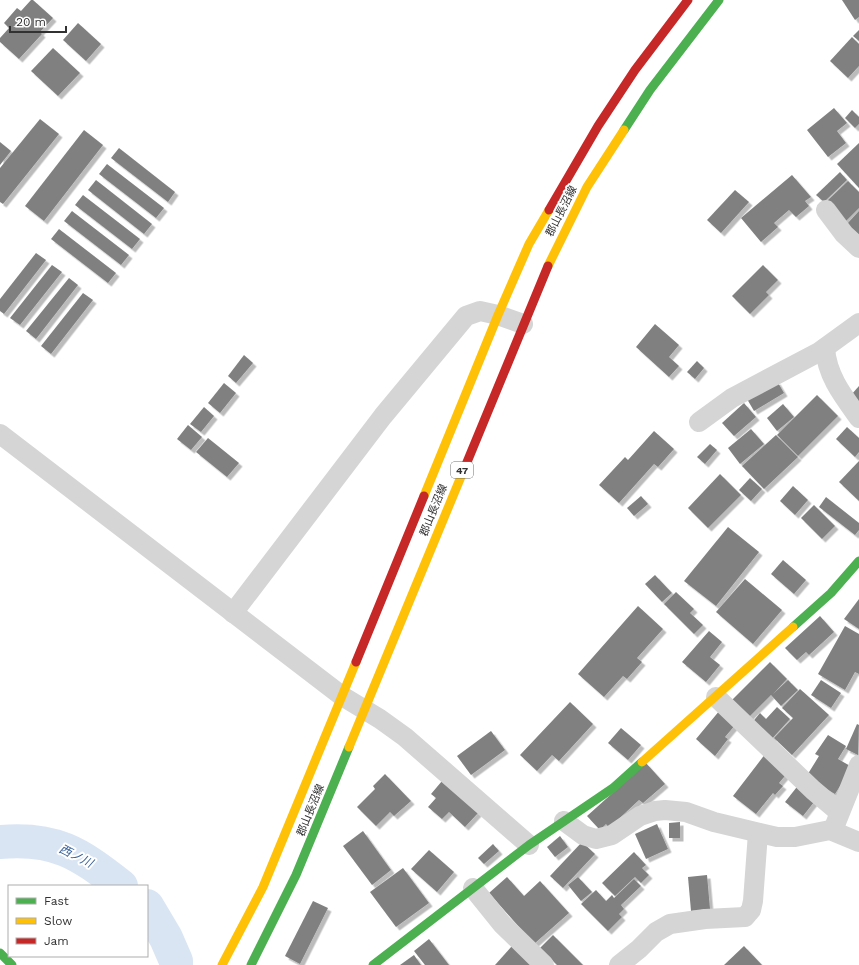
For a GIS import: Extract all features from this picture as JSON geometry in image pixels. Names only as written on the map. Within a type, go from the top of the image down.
[{"type":"main road","name":"郡山長沼線","points":[[222,965],[263,886],[498,315],[530,244],[598,126],[635,70],[688,0]]},
{"type":"main road","name":"郡山長沼線","points":[[251,965],[296,875],[363,709],[552,256],[587,187],[650,90],[719,0]]},
{"type":"main road","points":[[373,965],[529,845],[613,788],[831,593],[859,561]]},
{"type":"main road","points":[[0,953],[12,965]]},
{"type":"street","points":[[826,210],[844,234],[859,248]]},
{"type":"street","points":[[232,613],[383,416],[466,316],[480,311],[498,315],[523,324]]},
{"type":"street","points":[[699,422],[732,398],[825,348],[859,322]]},
{"type":"street","points":[[825,348],[827,365],[834,382],[859,418]]},
{"type":"street","points":[[0,434],[342,696],[405,738],[529,845]]},
{"type":"street","points":[[716,697],[813,790],[836,821],[859,842]]},
{"type":"street","points":[[564,820],[584,835],[596,839],[612,835],[640,816],[655,811],[665,810],[686,812],[758,833],[785,838],[836,821],[859,765]]},
{"type":"street","points":[[619,965],[639,949],[656,932],[670,924],[705,919],[745,917],[748,915],[753,901],[758,833]]},
{"type":"street","points":[[473,888],[502,924],[544,965]]},
{"type":"building","points":[[31,0],[33,0],[53,18],[40,32],[42,34],[19,59],[0,42],[0,38],[9,28],[4,23],[17,8],[21,11]]},
{"type":"building","points":[[842,0],[859,0],[859,17],[855,20]]},
{"type":"building","points":[[78,23],[101,44],[86,61],[63,40]]},
{"type":"building","points":[[859,30],[859,41],[853,36]]},
{"type":"building","points":[[852,37],[859,44],[859,66],[848,78],[830,61]]},
{"type":"building","points":[[53,48],[80,73],[58,96],[31,71]]},
{"type":"building","points":[[834,108],[847,123],[837,131],[846,143],[828,157],[807,130]]},
{"type":"building","points":[[852,110],[859,117],[859,124],[855,128],[845,118]]},
{"type":"building","points":[[40,119],[59,134],[3,204],[0,202],[0,168]]},
{"type":"building","points":[[84,130],[103,145],[44,221],[25,206]]},
{"type":"building","points":[[0,142],[11,151],[0,165]]},
{"type":"building","points":[[859,143],[859,188],[837,164]]},
{"type":"building","points":[[119,148],[175,192],[168,202],[111,158]]},
{"type":"building","points":[[107,164],[164,208],[156,218],[99,174]]},
{"type":"building","points":[[840,172],[847,180],[824,202],[816,195]]},
{"type":"building","points":[[792,175],[811,197],[805,201],[809,206],[796,217],[789,210],[774,223],[778,227],[761,242],[741,218]]},
{"type":"building","points":[[96,180],[152,224],[144,234],[88,190]]},
{"type":"building","points":[[848,181],[859,192],[859,208],[845,222],[826,202]]},
{"type":"building","points":[[735,190],[749,202],[721,233],[707,220]]},
{"type":"building","points":[[83,195],[140,239],[132,249],[75,205]]},
{"type":"building","points":[[72,211],[129,255],[121,265],[64,221]]},
{"type":"building","points":[[859,211],[859,235],[847,224]]},
{"type":"building","points":[[59,229],[116,273],[108,283],[51,239]]},
{"type":"building","points":[[36,253],[46,260],[4,314],[0,311],[0,299]]},
{"type":"building","points":[[52,265],[62,272],[20,325],[10,318]]},
{"type":"building","points":[[763,265],[778,280],[766,292],[769,295],[750,314],[732,296]]},
{"type":"building","points":[[69,278],[78,285],[36,339],[26,331]]},
{"type":"building","points":[[83,293],[93,300],[51,354],[41,346]]},
{"type":"building","points":[[655,324],[679,345],[669,357],[679,366],[669,377],[636,347]]},
{"type":"building","points":[[244,355],[253,363],[236,383],[228,376]]},
{"type":"building","points":[[697,361],[704,368],[695,379],[687,372]]},
{"type":"building","points":[[777,381],[784,393],[754,411],[747,399]]},
{"type":"building","points":[[224,383],[236,393],[220,413],[208,403]]},
{"type":"building","points":[[859,386],[859,402],[851,395]]},
{"type":"building","points":[[817,395],[838,416],[798,456],[777,435]]},
{"type":"building","points":[[744,403],[756,417],[734,436],[722,423]]},
{"type":"building","points":[[783,404],[794,417],[777,431],[767,418]]},
{"type":"building","points":[[204,407],[214,416],[201,432],[190,424]]},
{"type":"building","points":[[188,425],[202,437],[191,450],[177,439]]},
{"type":"building","points":[[847,427],[859,438],[859,452],[855,457],[836,439]]},
{"type":"building","points":[[751,429],[764,444],[740,464],[728,448]]},
{"type":"building","points":[[654,431],[674,449],[658,467],[654,464],[619,503],[599,485],[625,457],[628,460]]},
{"type":"building","points":[[776,435],[798,457],[764,489],[742,466]]},
{"type":"building","points":[[208,438],[239,463],[227,477],[196,452]]},
{"type":"building","points":[[710,444],[717,450],[705,464],[697,457]]},
{"type":"building","points":[[859,461],[859,501],[839,482]]},
{"type":"building","points":[[720,474],[741,495],[708,528],[688,508]]},
{"type":"building","points":[[750,478],[762,489],[751,501],[739,490]]},
{"type":"building","points":[[793,486],[808,500],[795,515],[780,501]]},
{"type":"building","points":[[641,496],[648,504],[634,516],[627,508]]},
{"type":"building","points":[[826,497],[859,523],[859,530],[855,535],[819,507]]},
{"type":"building","points":[[814,505],[835,526],[822,539],[801,518]]},
{"type":"building","points":[[728,527],[759,552],[716,606],[684,581]]},
{"type":"building","points":[[783,560],[806,580],[794,594],[771,574]]},
{"type":"building","points":[[655,575],[672,593],[662,602],[645,584]]},
{"type":"building","points":[[745,579],[782,610],[753,644],[716,612]]},
{"type":"building","points":[[676,592],[694,609],[690,613],[703,625],[694,634],[664,604]]},
{"type":"building","points":[[859,599],[859,629],[844,619]]},
{"type":"building","points":[[638,606],[663,629],[637,658],[642,662],[627,679],[623,676],[604,697],[578,674]]},
{"type":"building","points":[[820,616],[834,632],[809,655],[806,652],[797,660],[785,648]]},
{"type":"building","points":[[845,626],[859,634],[859,674],[855,672],[845,690],[818,674]]},
{"type":"building","points":[[709,631],[722,642],[710,657],[720,665],[706,682],[682,662]]},
{"type":"building","points":[[770,662],[787,679],[773,694],[788,680],[798,690],[781,706],[771,695],[748,718],[731,701]]},
{"type":"building","points":[[821,680],[841,693],[831,708],[811,695]]},
{"type":"building","points":[[800,689],[829,715],[792,755],[774,738],[793,718],[782,708]]},
{"type":"building","points":[[570,702],[593,724],[559,761],[552,755],[537,771],[520,755]]},
{"type":"building","points":[[777,707],[790,719],[769,742],[750,725],[760,713],[766,719]]},
{"type":"building","points":[[720,710],[736,724],[725,737],[728,739],[715,756],[696,739]]},
{"type":"building","points":[[857,724],[859,725],[858,755],[846,749]]},
{"type":"building","points":[[621,728],[641,745],[628,760],[608,743]]},
{"type":"building","points":[[491,731],[505,750],[471,775],[457,756]]},
{"type":"building","points":[[828,735],[846,746],[838,759],[852,767],[835,794],[806,777],[819,756],[815,754]]},
{"type":"building","points":[[766,753],[789,771],[779,783],[783,786],[775,795],[773,793],[756,814],[733,796]]},
{"type":"building","points":[[646,763],[665,784],[643,803],[639,800],[609,828],[606,824],[600,830],[587,816]]},
{"type":"building","points":[[385,774],[411,801],[394,816],[390,812],[376,826],[357,807],[375,789],[373,786]]},
{"type":"building","points":[[442,781],[478,813],[465,827],[449,812],[442,819],[428,807],[436,798],[431,794]]},
{"type":"building","points":[[800,783],[818,797],[803,816],[785,802]]},
{"type":"building","points":[[680,822],[680,838],[669,838],[669,823]]},
{"type":"building","points":[[657,824],[668,849],[646,859],[635,834]]},
{"type":"building","points":[[363,831],[391,870],[372,885],[343,846]]},
{"type":"building","points":[[560,836],[568,847],[555,857],[547,847]]},
{"type":"building","points":[[582,842],[595,854],[563,888],[550,876]]},
{"type":"building","points":[[493,844],[499,851],[484,864],[478,858]]},
{"type":"building","points":[[429,850],[454,872],[437,892],[411,869]]},
{"type":"building","points":[[634,852],[646,865],[642,868],[649,875],[641,883],[635,877],[615,896],[602,883]]},
{"type":"building","points":[[403,868],[429,903],[396,927],[370,892]]},
{"type":"building","points":[[707,875],[710,909],[691,911],[688,877]]},
{"type":"building","points":[[507,877],[524,896],[540,881],[569,913],[534,944],[489,893]]},
{"type":"building","points":[[578,877],[592,892],[581,901],[568,885]]},
{"type":"building","points":[[634,879],[641,886],[621,905],[624,909],[619,914],[622,917],[608,931],[581,904],[596,890],[606,901],[612,895],[614,898]]},
{"type":"building","points":[[313,901],[328,908],[300,964],[285,956]]},
{"type":"building","points":[[553,935],[583,965],[557,965],[540,948]]},
{"type":"building","points":[[429,939],[449,965],[425,965],[414,951]]},
{"type":"building","points":[[512,946],[532,965],[495,965]]},
{"type":"building","points":[[744,946],[762,965],[724,965]]},
{"type":"building","points":[[414,955],[421,965],[400,965]]},
{"type":"waterway","name":"西ノ川","points":[[0,842],[36,842],[65,850],[92,864],[120,885]]},
{"type":"waterway","name":"西ノ川","points":[[148,908],[166,938],[176,961],[176,965]]},
{"type":"traffic: fast","points":[[624,130],[650,90],[719,0]]},
{"type":"traffic: fast","points":[[793,627],[831,593],[859,561]]},
{"type":"traffic: fast","points":[[251,965],[296,875],[349,747]]},
{"type":"traffic: fast","points":[[373,965],[529,845],[613,788],[642,762]]},
{"type":"traffic: fast","points":[[0,953],[12,965]]},
{"type":"traffic: slow","points":[[548,266],[587,187],[624,130]]},
{"type":"traffic: slow","points":[[424,496],[498,315],[529,244],[549,210]]},
{"type":"traffic: slow","points":[[349,747],[465,467]]},
{"type":"traffic: slow","points":[[642,762],[793,627]]},
{"type":"traffic: slow","points":[[222,965],[263,887],[356,662]]},
{"type":"traffic: jam","points":[[549,210],[598,126],[635,70],[688,0]]},
{"type":"traffic: jam","points":[[465,467],[548,266]]},
{"type":"traffic: jam","points":[[356,662],[424,496]]}]
